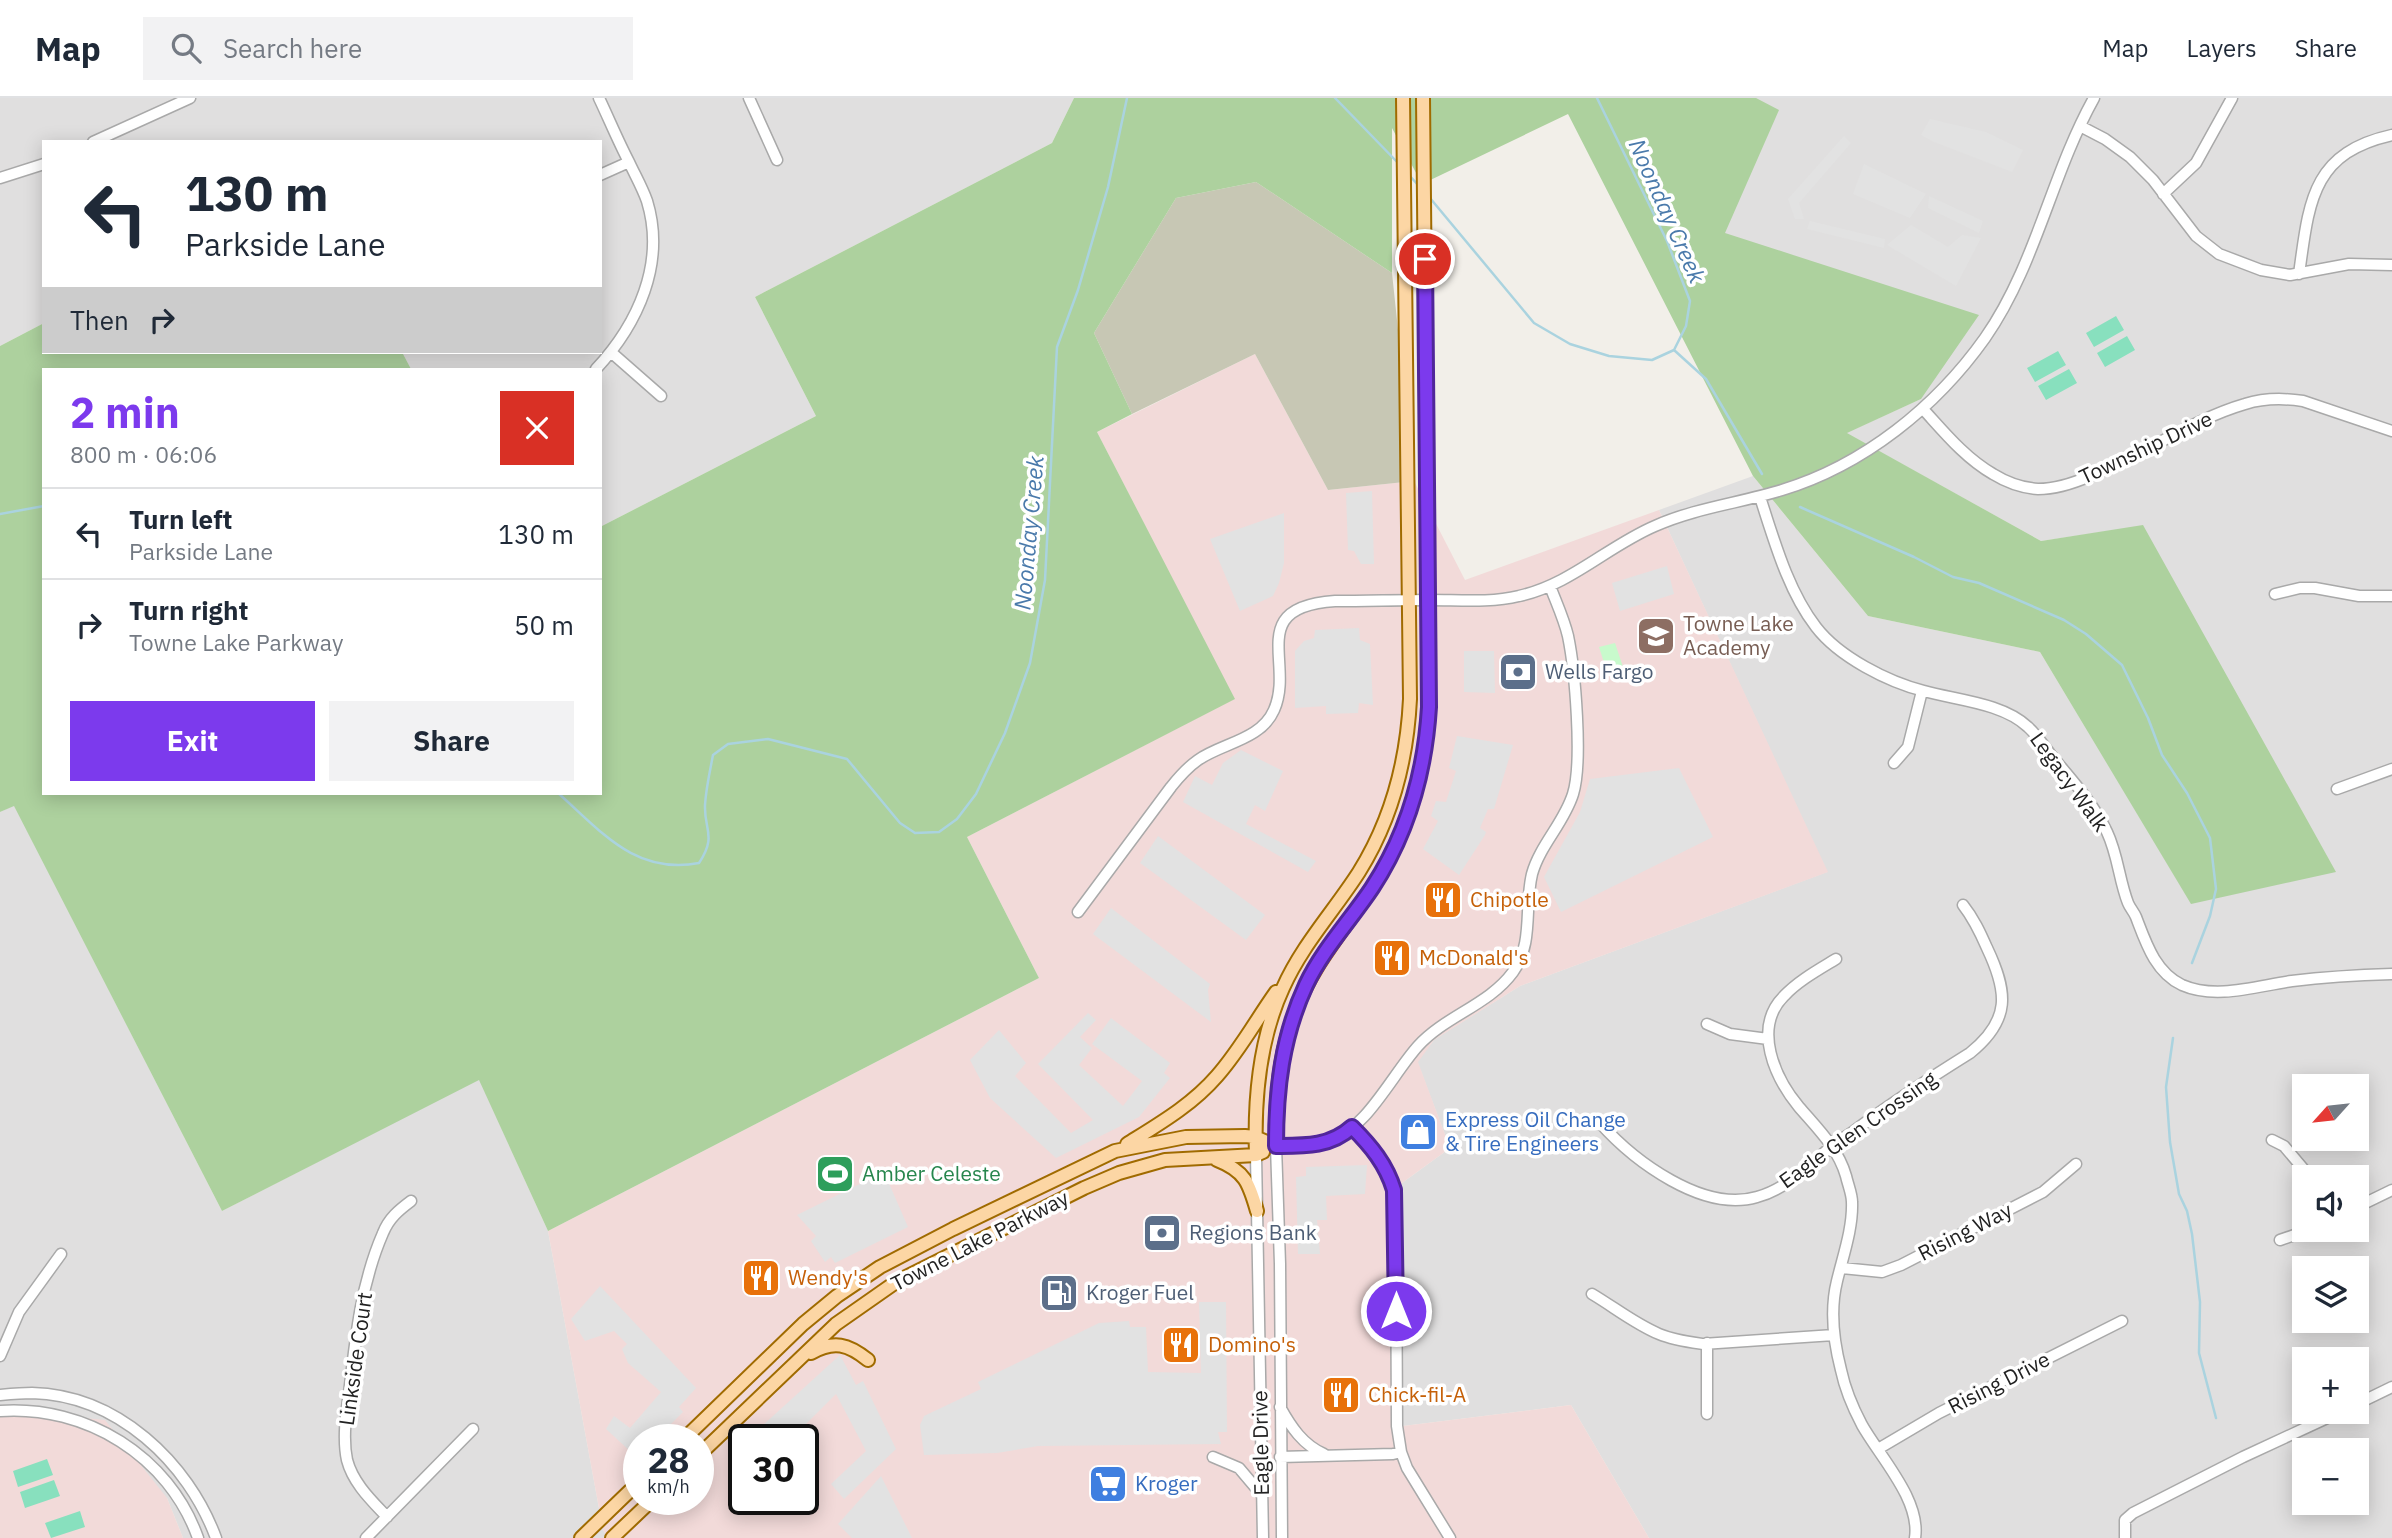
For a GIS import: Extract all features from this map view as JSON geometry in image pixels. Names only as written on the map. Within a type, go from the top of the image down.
[{"type":"main road","points":[[1115,1151],[1186,1106],[1216,1078],[1245,1040],[1311,937],[1359,872],[1383,827],[1401,775],[1409,716],[1403,98]]},
{"type":"main road","points":[[1276,1146],[1280,1068],[1294,1014],[1326,951],[1384,868],[1408,816],[1424,759],[1429,707],[1423,98]]},
{"type":"main road","points":[[1255,1137],[1257,1092],[1263,1050],[1276,1006],[1294,966]]},
{"type":"main road","name":"Towne Lake Parkway","points":[[700,1424],[803,1324],[859,1280],[903,1254],[1115,1151],[1186,1137],[1255,1137],[1276,1146]]},
{"type":"main road","name":"Eagle Drive","points":[[1255,1137],[1256,1155]]},
{"type":"main road","name":"Towne Lake Parkway","points":[[714,1441],[849,1314],[896,1282],[1084,1188],[1139,1166],[1165,1160],[1256,1155],[1276,1146]]},
{"type":"main road","points":[[1210,1157],[1242,1174],[1248,1183],[1257,1211]]},
{"type":"main road","points":[[798,1360],[818,1348],[839,1343],[855,1349],[868,1360]]},
{"type":"main road","points":[[581,1538],[623,1497]]},
{"type":"main road","points":[[612,1538],[636,1515]]},
{"type":"street","points":[[97,140],[190,98]]},
{"type":"street","points":[[597,368],[612,352],[644,297],[650,275],[653,243],[647,201],[599,98]]},
{"type":"street","points":[[749,98],[777,160]]},
{"type":"street","points":[[1078,912],[1188,768],[1198,759],[1251,734],[1269,719],[1278,699],[1279,630],[1290,616],[1317,602],[1503,599],[1530,593],[1550,586],[1620,543],[1660,523],[1798,485],[1846,463],[1880,442],[1923,409],[1971,356],[2010,297],[2094,98]]},
{"type":"street","points":[[2164,194],[2196,163],[2232,98]]},
{"type":"street","points":[[2080,126],[2119,148],[2141,167],[2196,236],[2219,254],[2261,270],[2290,275],[2349,264],[2392,265]]},
{"type":"street","points":[[2299,274],[2313,198],[2326,171],[2348,151],[2361,144],[2392,135]]},
{"type":"street","points":[[602,174],[628,162]]},
{"type":"street","points":[[0,178],[42,165]]},
{"type":"street","points":[[612,352],[660,396]]},
{"type":"street","name":"Township Drive","points":[[1923,409],[1962,451],[1983,468],[2012,482],[2039,489],[2054,488],[2110,469],[2203,421],[2259,400],[2288,398],[2303,401],[2392,431]]},
{"type":"street","name":"Legacy Walk","points":[[1760,497],[1786,575],[1816,627],[1832,643],[1868,670],[1922,691],[1994,708],[2027,726],[2091,805],[2107,832],[2117,858],[2128,903],[2153,956],[2171,979],[2199,989],[2228,991],[2313,979],[2392,974]]},
{"type":"street","points":[[1276,1146],[1327,1142],[1352,1127],[1425,1038],[1492,993],[1513,971],[1523,952],[1534,868],[1569,802],[1577,770],[1571,657],[1565,625],[1550,586]]},
{"type":"street","points":[[2275,594],[2300,588],[2315,588],[2359,596],[2392,596]]},
{"type":"street","points":[[1894,763],[1908,747],[1922,691]]},
{"type":"street","points":[[2337,789],[2392,769]]},
{"type":"street","name":"Eagle Glen Crossing","points":[[1600,1123],[1619,1145],[1695,1193],[1724,1200],[1756,1198],[1768,1193],[1809,1168],[1831,1146],[1983,1042],[1999,1014],[2003,988],[1974,919],[1963,905]]},
{"type":"street","points":[[1836,959],[1782,998],[1774,1010],[1768,1039],[1770,1054],[1780,1082],[1831,1146],[1845,1173],[1852,1200],[1842,1268],[1837,1281],[1834,1335],[1850,1398],[1863,1426],[1906,1493],[1913,1509],[1917,1529],[1915,1538]]},
{"type":"street","points":[[1707,1024],[1730,1034],[1768,1039]]},
{"type":"street","points":[[1352,1127],[1375,1150],[1389,1174],[1394,1190],[1397,1426],[1401,1452],[1450,1538]]},
{"type":"street","points":[[2272,1140],[2284,1146],[2300,1165]]},
{"type":"street","name":"Eagle Drive","points":[[1276,1146],[1283,1538]]},
{"type":"street","name":"Eagle Drive","points":[[1256,1155],[1263,1538]]},
{"type":"street","name":"Rising Way","points":[[1842,1268],[1882,1272],[1901,1265],[2043,1192],[2076,1164]]},
{"type":"street","points":[[2369,1201],[2392,1190]]},
{"type":"street","name":"Linkside Court","points":[[387,1517],[360,1486],[350,1468],[345,1444],[347,1411],[360,1307],[369,1272],[383,1231],[394,1214],[411,1201]]},
{"type":"street","points":[[2280,1240],[2292,1236]]},
{"type":"street","points":[[0,1356],[19,1312],[61,1254]]},
{"type":"street","points":[[1592,1294],[1662,1335],[1707,1343],[1834,1335]]},
{"type":"street","name":"Rising Drive","points":[[1878,1449],[1939,1413],[2122,1321]]},
{"type":"street","points":[[1707,1343],[1707,1414]]},
{"type":"street","points":[[2369,1398],[2392,1387]]},
{"type":"street","points":[[198,1538],[185,1509],[159,1473],[119,1439],[69,1418],[45,1412],[1,1411],[0,1394],[34,1393],[74,1400],[108,1413],[146,1438],[172,1462],[195,1493],[207,1513],[216,1538]]},
{"type":"street","points":[[1280,1407],[1301,1438],[1328,1456]]},
{"type":"street","points":[[2126,1538],[2124,1520],[2133,1513],[2315,1424]]},
{"type":"street","points":[[366,1538],[473,1429]]},
{"type":"street","points":[[1280,1457],[1401,1452]]},
{"type":"street","points":[[1213,1457],[1239,1468],[1262,1496]]},
{"type":"shaded area","points":[[0,98],[1074,98],[1052,143],[755,297],[816,416],[602,526],[602,368],[410,368],[403,354],[602,354],[602,140],[42,140],[42,324],[0,346]]},
{"type":"shaded area","points":[[1692,98],[2392,98],[2392,1538],[1649,1538],[1571,1405],[1403,1426],[1402,1183],[1450,1148],[1417,1061],[1435,1039],[1520,986],[1827,872],[1659,510],[1753,476],[1868,616],[2040,652],[2191,903],[2143,526],[2041,541],[1846,433],[1921,399],[1716,239]]},
{"type":"shaded area","points":[[1930,119],[1986,132],[2023,150],[2012,172],[1921,135]]},
{"type":"shaded area","points":[[1844,136],[1851,143],[1799,203],[1804,219],[1795,219],[1788,199]]},
{"type":"shaded area","points":[[1864,164],[1926,194],[1910,218],[1853,194]]},
{"type":"shaded area","points":[[1256,182],[1392,273],[1414,481],[1328,490],[1255,354],[1132,414],[1094,333],[1176,198]]},
{"type":"shaded area","points":[[1929,196],[1983,221],[1979,233],[1928,208]]},
{"type":"shaded area","points":[[1810,221],[1885,239],[1884,248],[1807,229]]},
{"type":"shaded area","points":[[1911,225],[1948,247],[1962,235],[1981,238],[1956,286],[1887,245]]},
{"type":"shaded area","points":[[1255,354],[1328,490],[1414,481],[1465,580],[1659,510],[1828,872],[1520,986],[1434,1040],[1418,1062],[1450,1148],[1402,1183],[1403,1426],[1571,1405],[1649,1538],[608,1538],[603,1530],[548,1231],[1039,978],[967,837],[1234,699],[1097,432]]},
{"type":"shaded area","points":[[1372,491],[1374,564],[1361,564],[1354,551],[1348,550],[1346,493]]},
{"type":"shaded area","points":[[1284,513],[1284,563],[1279,583],[1273,596],[1240,611],[1210,539]]},
{"type":"shaded area","points":[[1667,566],[1674,594],[1620,611],[1612,583]]},
{"type":"shaded area","points":[[1359,628],[1360,640],[1370,644],[1373,705],[1359,703],[1358,713],[1326,714],[1326,706],[1295,708],[1295,651],[1304,641],[1314,638],[1315,630]]},
{"type":"shaded area","points":[[1464,651],[1494,651],[1495,693],[1464,692]]},
{"type":"shaded area","points":[[1457,736],[1513,745],[1494,809],[1488,809],[1480,828],[1486,832],[1485,835],[1459,875],[1423,849],[1438,821],[1431,816],[1436,801],[1446,802],[1456,771],[1449,768]]},
{"type":"shaded area","points":[[1241,750],[1283,771],[1265,811],[1255,805],[1246,824],[1316,861],[1308,872],[1183,802],[1195,776],[1212,785],[1223,763]]},
{"type":"shaded area","points":[[1679,768],[1713,837],[1561,912],[1544,877],[1580,812],[1590,779]]},
{"type":"shaded area","points":[[14,805],[222,1211],[479,1079],[548,1231],[603,1530],[608,1538],[183,1538],[167,1498],[0,1411],[0,812]]},
{"type":"shaded area","points":[[1158,836],[1265,915],[1246,940],[1140,863]]},
{"type":"shaded area","points":[[1111,908],[1210,984],[1208,990],[1211,1022],[1093,934]]},
{"type":"shaded area","points":[[1088,1013],[1096,1020],[1080,1037],[1092,1048],[1079,1065],[1123,1106],[1142,1081],[1092,1044],[1111,1018],[1170,1063],[1164,1073],[1170,1078],[1139,1117],[1056,1158],[990,1098],[970,1060],[999,1030],[1026,1063],[1015,1076],[1071,1133],[1093,1120],[1038,1064]]},
{"type":"shaded area","points":[[1367,1165],[1365,1194],[1326,1196],[1327,1220],[1317,1220],[1320,1254],[1298,1254],[1296,1177],[1306,1176],[1306,1167]]},
{"type":"shaded area","points":[[884,1172],[908,1227],[835,1263],[831,1257],[825,1262],[811,1241],[816,1236],[797,1215]]},
{"type":"shaded area","points":[[600,1286],[696,1388],[679,1407],[683,1412],[671,1424],[633,1424],[661,1392],[628,1363],[622,1349],[627,1344],[614,1331],[585,1341],[571,1319]]},
{"type":"shaded area","points":[[1199,1302],[1226,1302],[1227,1432],[1218,1432],[1221,1444],[1038,1446],[997,1453],[924,1455],[920,1425],[924,1416],[981,1389],[978,1382],[1099,1323],[1129,1321],[1130,1327],[1146,1327],[1148,1372],[1201,1373]]},
{"type":"shaded area","points":[[840,1355],[856,1385],[863,1381],[896,1449],[844,1499],[831,1484],[866,1451],[836,1394],[806,1424],[764,1424]]},
{"type":"shaded area","points":[[0,1411],[105,1420],[167,1498],[183,1538],[0,1538]]},
{"type":"shaded area","points":[[614,1416],[625,1424],[623,1445],[606,1429]]},
{"type":"shaded area","points":[[881,1476],[912,1538],[852,1538],[838,1524]]},
{"type":"green space","points":[[1074,98],[1756,98],[1779,110],[1725,233],[1979,315],[1921,399],[1847,433],[2041,541],[2143,525],[2336,872],[2191,904],[2040,652],[1868,616],[1753,476],[1568,114],[1422,184],[1392,128],[1392,273],[1256,182],[1176,198],[1094,333],[1132,414],[1097,432],[1235,699],[967,837],[1039,978],[548,1231],[479,1080],[222,1211],[14,806],[0,812],[0,346],[42,324],[42,354],[403,354],[410,368],[42,368],[42,795],[602,795],[602,526],[816,416],[755,297],[1052,143]]},
{"type":"green space","points":[[2116,316],[2124,330],[2094,347],[2086,333]]},
{"type":"green space","points":[[2127,336],[2135,350],[2105,367],[2097,353]]},
{"type":"green space","points":[[2058,351],[2066,365],[2035,382],[2027,368]]},
{"type":"green space","points":[[2069,369],[2077,383],[2046,400],[2038,386]]},
{"type":"green space","points":[[1615,643],[1623,667],[1607,672],[1599,647]]},
{"type":"green space","points":[[47,1459],[53,1475],[18,1487],[13,1471]]},
{"type":"green space","points":[[54,1480],[60,1496],[25,1508],[20,1492]]},
{"type":"green space","points":[[80,1511],[85,1527],[51,1538],[45,1523]]},
{"type":"waterway","name":"Noonday Creek","points":[[560,795],[605,835],[638,856],[656,863],[699,863],[709,839],[705,805],[713,755],[728,744],[768,739],[847,759],[900,823],[915,833],[939,832],[957,819],[976,794],[1005,733],[1030,663],[1045,580],[1057,347],[1078,290],[1108,187],[1127,98]]},
{"type":"waterway","name":"Noonday Creek","points":[[1335,98],[1400,165]]},
{"type":"waterway","name":"Noonday Creek","points":[[1430,198],[1534,323],[1570,344],[1609,356],[1652,360],[1674,350],[1686,326],[1690,301],[1667,241],[1597,98]]},
{"type":"waterway","name":"Noonday Creek","points":[[1409,175],[1418,185]]},
{"type":"waterway","points":[[1674,350],[1706,379],[1762,474]]},
{"type":"waterway","name":"Noonday Creek","points":[[0,514],[42,506]]},
{"type":"waterway","points":[[1800,507],[1953,577],[1979,583],[2064,620],[2086,634],[2122,665],[2148,718],[2162,755],[2187,793],[2210,838],[2216,889],[2210,916],[2192,963]]},
{"type":"waterway","points":[[2173,1038],[2166,1087],[2170,1142],[2179,1194],[2187,1211],[2192,1234],[2200,1302],[2199,1353],[2216,1418]]},
{"type":"place","name":"Towne Lake Academy","points":[[1656,636]]},
{"type":"place","name":"Wells Fargo","points":[[1518,672]]},
{"type":"place","name":"Chipotle","points":[[1443,900]]},
{"type":"place","name":"McDonald's","points":[[1392,958]]},
{"type":"place","name":"Express Oil Change & Tire Engineers","points":[[1418,1132]]},
{"type":"place","name":"Amber Celeste","points":[[835,1174]]},
{"type":"place","name":"Regions Bank","points":[[1162,1233]]},
{"type":"place","name":"Wendy's","points":[[761,1278]]},
{"type":"place","name":"Kroger Fuel","points":[[1059,1293]]},
{"type":"place","name":"Domino's","points":[[1181,1345]]},
{"type":"place","name":"Chick-fil-A","points":[[1341,1395]]},
{"type":"place","name":"Kroger","points":[[1108,1484]]},
{"type":"route","points":[[1396,1311],[1394,1190],[1389,1174],[1375,1150],[1352,1127],[1345,1134],[1327,1142],[1276,1146],[1276,1111],[1281,1061],[1294,1014],[1326,951],[1384,868],[1408,816],[1424,759],[1429,707],[1425,259]]}]
